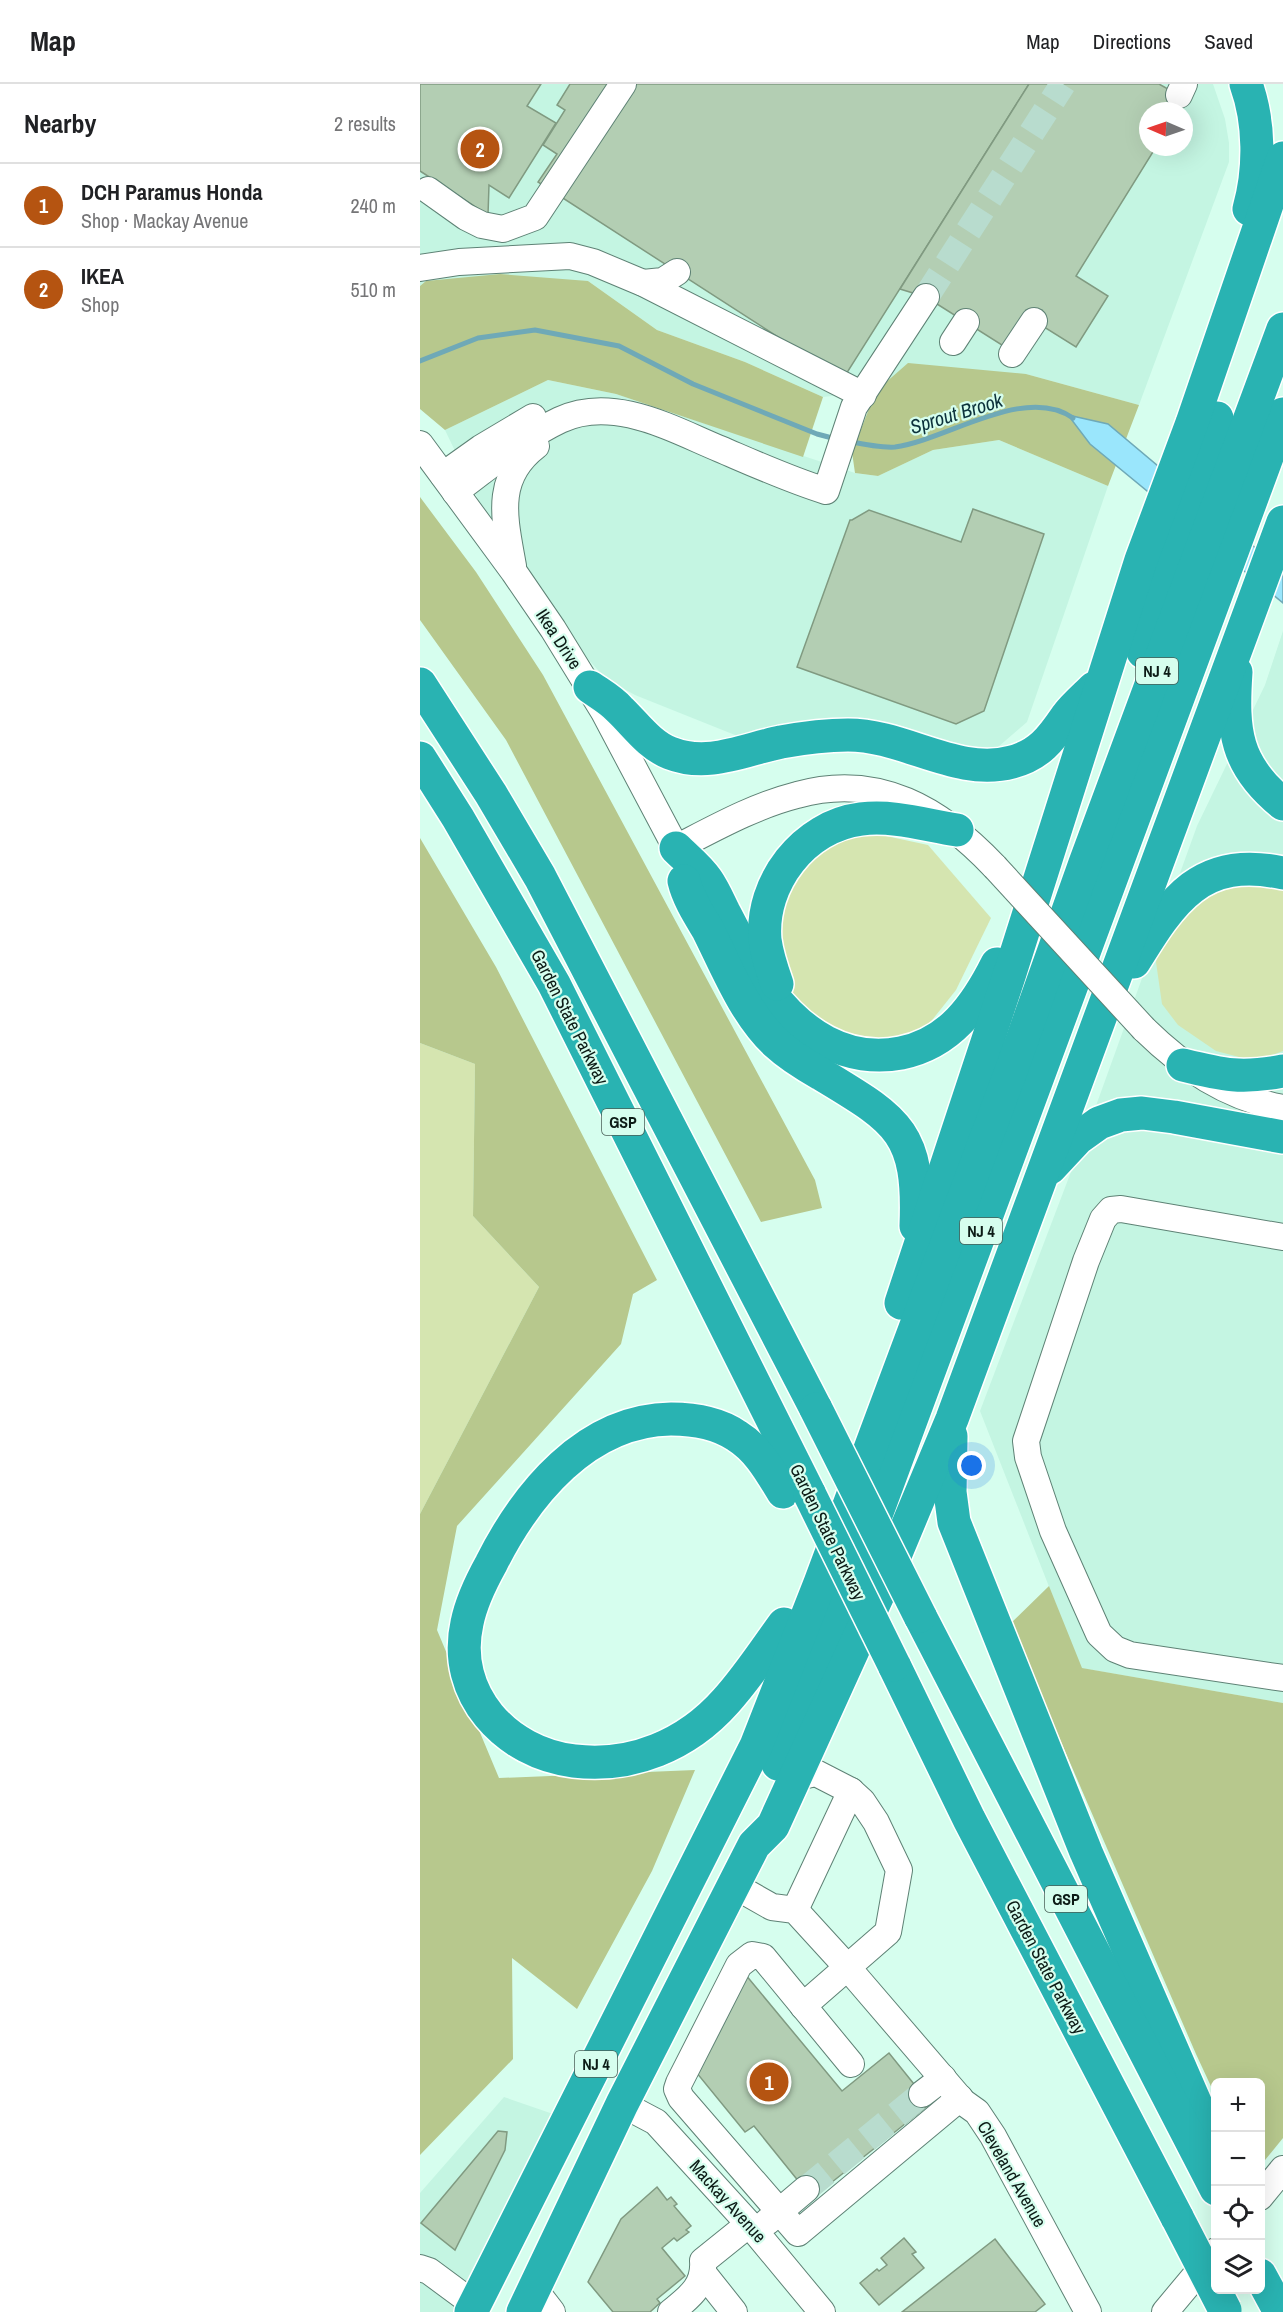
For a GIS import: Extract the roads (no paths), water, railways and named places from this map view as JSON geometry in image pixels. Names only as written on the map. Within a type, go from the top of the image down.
[{"type":"highway","points":[[590,687],[618,707],[658,747],[669,753],[688,758],[718,759],[805,738],[851,735],[894,741],[961,763],[987,766],[1014,762],[1041,749],[1052,739],[1067,716],[1101,681],[1175,586],[1202,426],[1208,374],[1255,178],[1255,124],[1246,84]]},
{"type":"highway","points":[[1208,374],[1283,158]]},
{"type":"highway","points":[[1202,426],[1283,226]]},
{"type":"highway","name":"NJ 4","points":[[473,2308],[756,1746],[820,1583],[1129,747],[1130,696],[1175,586],[1235,456],[1283,329]]},
{"type":"highway","name":"NJ 4","points":[[537,2305],[622,2104],[754,1845],[755,1819],[822,1661],[1175,586],[1260,477],[1283,414]]},
{"type":"highway","points":[[754,1845],[773,1826],[796,1777],[884,1582],[952,1419],[1283,522]]},
{"type":"highway","points":[[1241,634],[1234,704],[1237,735],[1246,763],[1257,780],[1283,804]]},
{"type":"highway","points":[[720,1816],[741,1738],[915,1262],[1101,681]]},
{"type":"highway","name":"GSP","points":[[420,684],[485,784],[545,886],[1211,2180]]},
{"type":"highway","name":"Garden State Parkway","points":[[420,758],[458,818],[554,984],[797,1494],[828,1531],[969,1820],[1226,2311]]},
{"type":"highway","points":[[800,1025],[778,986],[765,940],[768,906],[780,875],[790,860],[801,847],[827,829],[858,819],[893,817],[957,830]]},
{"type":"highway","points":[[676,848],[707,880],[766,990],[786,1013],[800,1025],[832,1045],[847,1051],[865,1054],[881,1055],[912,1051],[943,1036],[962,1020],[985,988],[1041,874]]},
{"type":"highway","points":[[676,848],[685,888],[747,1004],[766,1033],[801,1062],[880,1111],[891,1121],[907,1145],[916,1174],[915,1262]]},
{"type":"highway","points":[[1098,1020],[1160,921],[1190,888],[1233,869],[1257,868],[1283,873]]},
{"type":"highway","points":[[1183,1065],[1226,1076],[1241,1077],[1283,1071]]},
{"type":"highway","points":[[1041,1178],[1078,1138],[1099,1123],[1121,1115],[1142,1113],[1283,1137]]},
{"type":"highway","points":[[784,1624],[726,1701],[690,1734],[643,1756],[619,1761],[596,1762],[564,1759],[533,1750],[517,1742],[488,1716],[471,1682],[466,1662],[465,1642],[470,1613],[483,1580],[508,1532],[540,1488],[558,1470],[591,1443],[608,1434],[647,1421],[684,1419],[704,1422],[737,1436],[749,1445],[771,1472],[797,1494]]},
{"type":"highway","points":[[952,1419],[950,1492],[954,1522],[1086,1852],[1211,2141]]},
{"type":"highway","points":[[1265,2284],[1280,2312]]},
{"type":"street","points":[[427,191],[466,218],[482,225],[503,229],[535,217],[623,84]]},
{"type":"street","points":[[420,268],[459,262],[570,256],[593,262],[643,283],[858,401]]},
{"type":"street","points":[[643,283],[663,281],[677,272]]},
{"type":"street","points":[[449,483],[481,448],[540,414],[559,410],[574,414],[613,412],[641,417],[798,482],[826,491],[858,401],[926,297]]},
{"type":"street","points":[[1012,354],[1034,321]]},
{"type":"street","points":[[514,572],[503,513],[508,483],[522,458],[574,414]]},
{"type":"street","name":"Ikea Drive","points":[[420,444],[514,572],[590,687],[676,848]]},
{"type":"street","points":[[676,848],[768,804],[798,794],[831,790],[864,790],[895,796],[933,813],[957,830],[995,867],[1144,1029],[1183,1065],[1220,1088],[1257,1102],[1283,1108]]},
{"type":"street","points":[[1283,1237],[1121,1209],[1112,1210],[1103,1218],[1086,1261],[1026,1442],[1028,1457],[1053,1530],[1077,1587],[1099,1634],[1115,1649],[1130,1655],[1283,1678]]},
{"type":"street","points":[[796,1777],[816,1773],[851,1791],[862,1801],[876,1822],[899,1870],[888,1932],[803,2006]]},
{"type":"street","points":[[735,1886],[772,1907],[795,1910],[851,1791]]},
{"type":"street","name":"Cleveland Avenue","points":[[795,1910],[960,2098],[976,2112],[993,2136],[1088,2312]]},
{"type":"street","points":[[851,2064],[763,1957],[752,1955],[739,1965],[677,2090],[681,2098],[726,2152],[798,2233],[960,2098]]},
{"type":"street","points":[[922,2094],[943,2078]]},
{"type":"street","name":"Mackay Avenue","points":[[622,2104],[656,2122],[753,2228],[822,2312]]},
{"type":"street","points":[[1265,2191],[1283,2169]]},
{"type":"street","points":[[670,2312],[693,2294],[700,2284],[703,2261],[778,2211],[806,2189]]},
{"type":"street","points":[[1165,2312],[1211,2256]]},
{"type":"street","points":[[420,2268],[429,2271],[473,2308]]},
{"type":"street","points":[[703,2272],[734,2312]]},
{"type":"water","points":[[1068,415],[1108,424],[1283,571],[1283,603],[1090,444]]},
{"type":"waterway","name":"Sprout Brook","points":[[420,361],[478,338],[535,330],[619,346],[693,384],[817,434],[836,439]]},
{"type":"waterway","name":"Sprout Brook","points":[[848,441],[895,447],[1009,410],[1032,407],[1054,409],[1073,418]]},
{"type":"tunnel","points":[[926,297],[1063,84]]},
{"type":"tunnel","points":[[806,2189],[922,2094]]},
{"type":"place","name":"IKEA","points":[[480,149]]},
{"type":"place","name":"DCH Paramus Honda","points":[[769,2082]]}]
